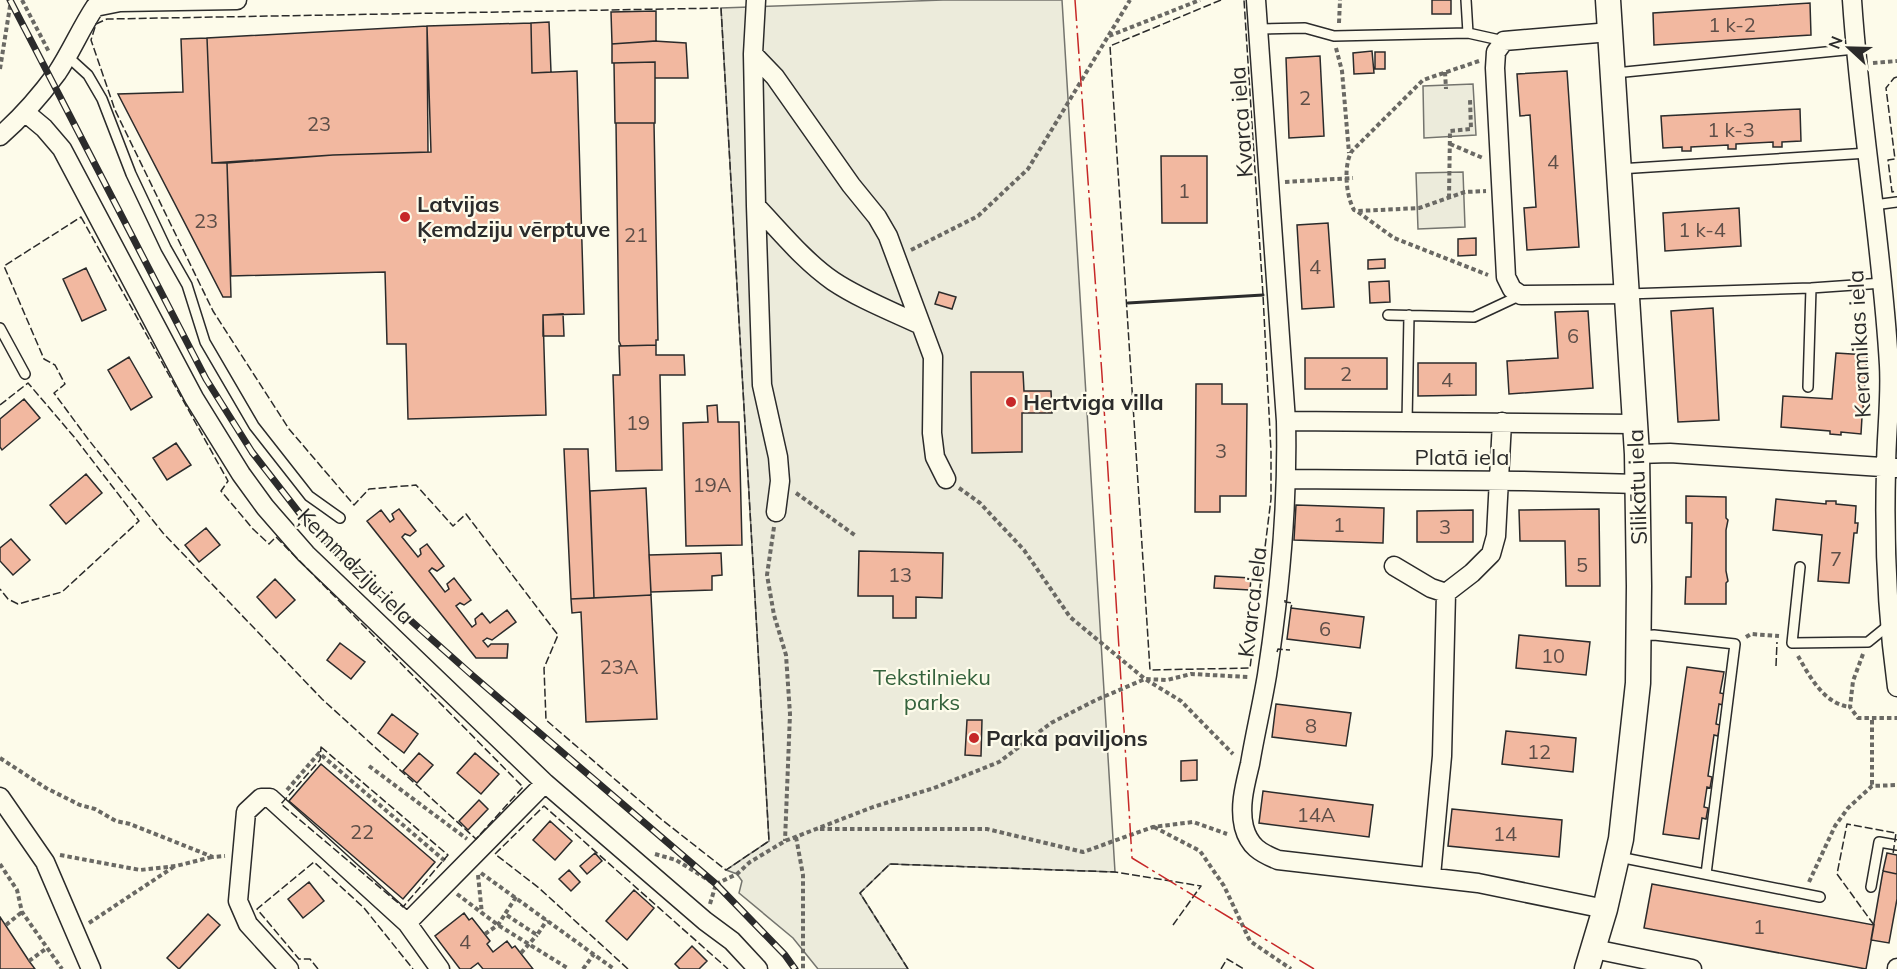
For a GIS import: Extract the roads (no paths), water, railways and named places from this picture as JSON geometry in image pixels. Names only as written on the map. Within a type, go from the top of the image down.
[{"type":"main road","name":"Silikātu iela","points":[[1591,959],[1621,839],[1638,683],[1639,636],[1637,454],[1608,0]]},
{"type":"street","points":[[0,135],[26,113],[62,63],[95,7],[120,2],[237,0]]},
{"type":"street","points":[[756,0],[753,54],[762,385],[778,457],[780,481],[776,512]]},
{"type":"street","name":"Kvarca iela","points":[[1256,0],[1286,421],[1287,479],[1278,604],[1267,678],[1242,798],[1244,825],[1249,842],[1261,853],[1278,860],[1431,876]]},
{"type":"street","name":"Keramikas iela","points":[[1852,0],[1893,368],[1889,625],[1897,687]]},
{"type":"street","points":[[1610,32],[1504,40],[1496,52],[1506,277],[1512,289],[1521,295],[1627,294]]},
{"type":"street","points":[[753,54],[775,77],[851,185],[877,217],[888,236],[933,357],[932,433],[935,457],[946,479]]},
{"type":"street","name":"Ķemmdziju iela","points":[[26,113],[44,128],[62,149],[194,398],[241,474],[265,507],[306,554],[545,783],[732,941],[758,969]]},
{"type":"street","points":[[756,206],[799,251],[832,280],[859,296],[921,325]]},
{"type":"street","name":"Platā iela","points":[[1286,421],[1635,424]]},
{"type":"street","points":[[1446,593],[1472,573],[1491,554],[1497,536],[1502,422]]},
{"type":"street","points":[[1637,454],[1670,453],[1891,467]]},
{"type":"street","name":"Platā iela","points":[[1287,479],[1638,484]]},
{"type":"street","points":[[1394,566],[1431,588],[1446,593]]},
{"type":"street","points":[[1446,593],[1442,756],[1431,876],[1500,887],[1605,909]]},
{"type":"street","points":[[407,923],[545,783]]},
{"type":"street","points":[[0,797],[45,862],[91,969]]},
{"type":"street","points":[[289,969],[248,924],[237,901],[246,812],[261,798],[270,798],[276,803],[407,923],[440,969]]},
{"type":"street","points":[[1591,959],[1692,969]]},
{"type":"lane","points":[[1466,0],[1468,33]]},
{"type":"lane","points":[[1258,29],[1305,28],[1336,36],[1386,37],[1468,33],[1504,40]]},
{"type":"lane","points":[[1612,73],[1856,49]]},
{"type":"lane","points":[[62,63],[88,75],[102,99],[131,174],[166,248],[187,285],[205,342],[254,426],[309,496],[340,518]]},
{"type":"lane","points":[[1619,169],[1868,153]]},
{"type":"lane","points":[[1874,205],[1897,202]]},
{"type":"lane","points":[[1627,294],[1811,288],[1882,283]]},
{"type":"lane","points":[[1808,387],[1811,288]]},
{"type":"lane","points":[[1388,315],[1474,318],[1521,295]]},
{"type":"lane","points":[[1407,422],[1409,315]]},
{"type":"lane","points":[[0,328],[25,374]]},
{"type":"lane","points":[[1800,567],[1792,644],[1868,642],[1889,625]]},
{"type":"lane","points":[[1639,636],[1654,635],[1735,644],[1706,874]]},
{"type":"lane","points":[[1870,887],[1879,842],[1897,845]]},
{"type":"lane","points":[[1617,857],[1820,897]]},
{"type":"railway","points":[[10,0],[206,379],[252,452],[301,515],[355,571],[472,675],[716,884],[785,955],[795,969]]},
{"type":"place","name":"Latvijas Ķemdziju vērptuve","points":[[405,217]]},
{"type":"place","name":"Hertviga villa","points":[[1011,402]]},
{"type":"place","name":"Parka paviljons","points":[[974,738]]},
{"type":"park label","name":"Tekstilnieku parks","points":[[932,690]]}]
